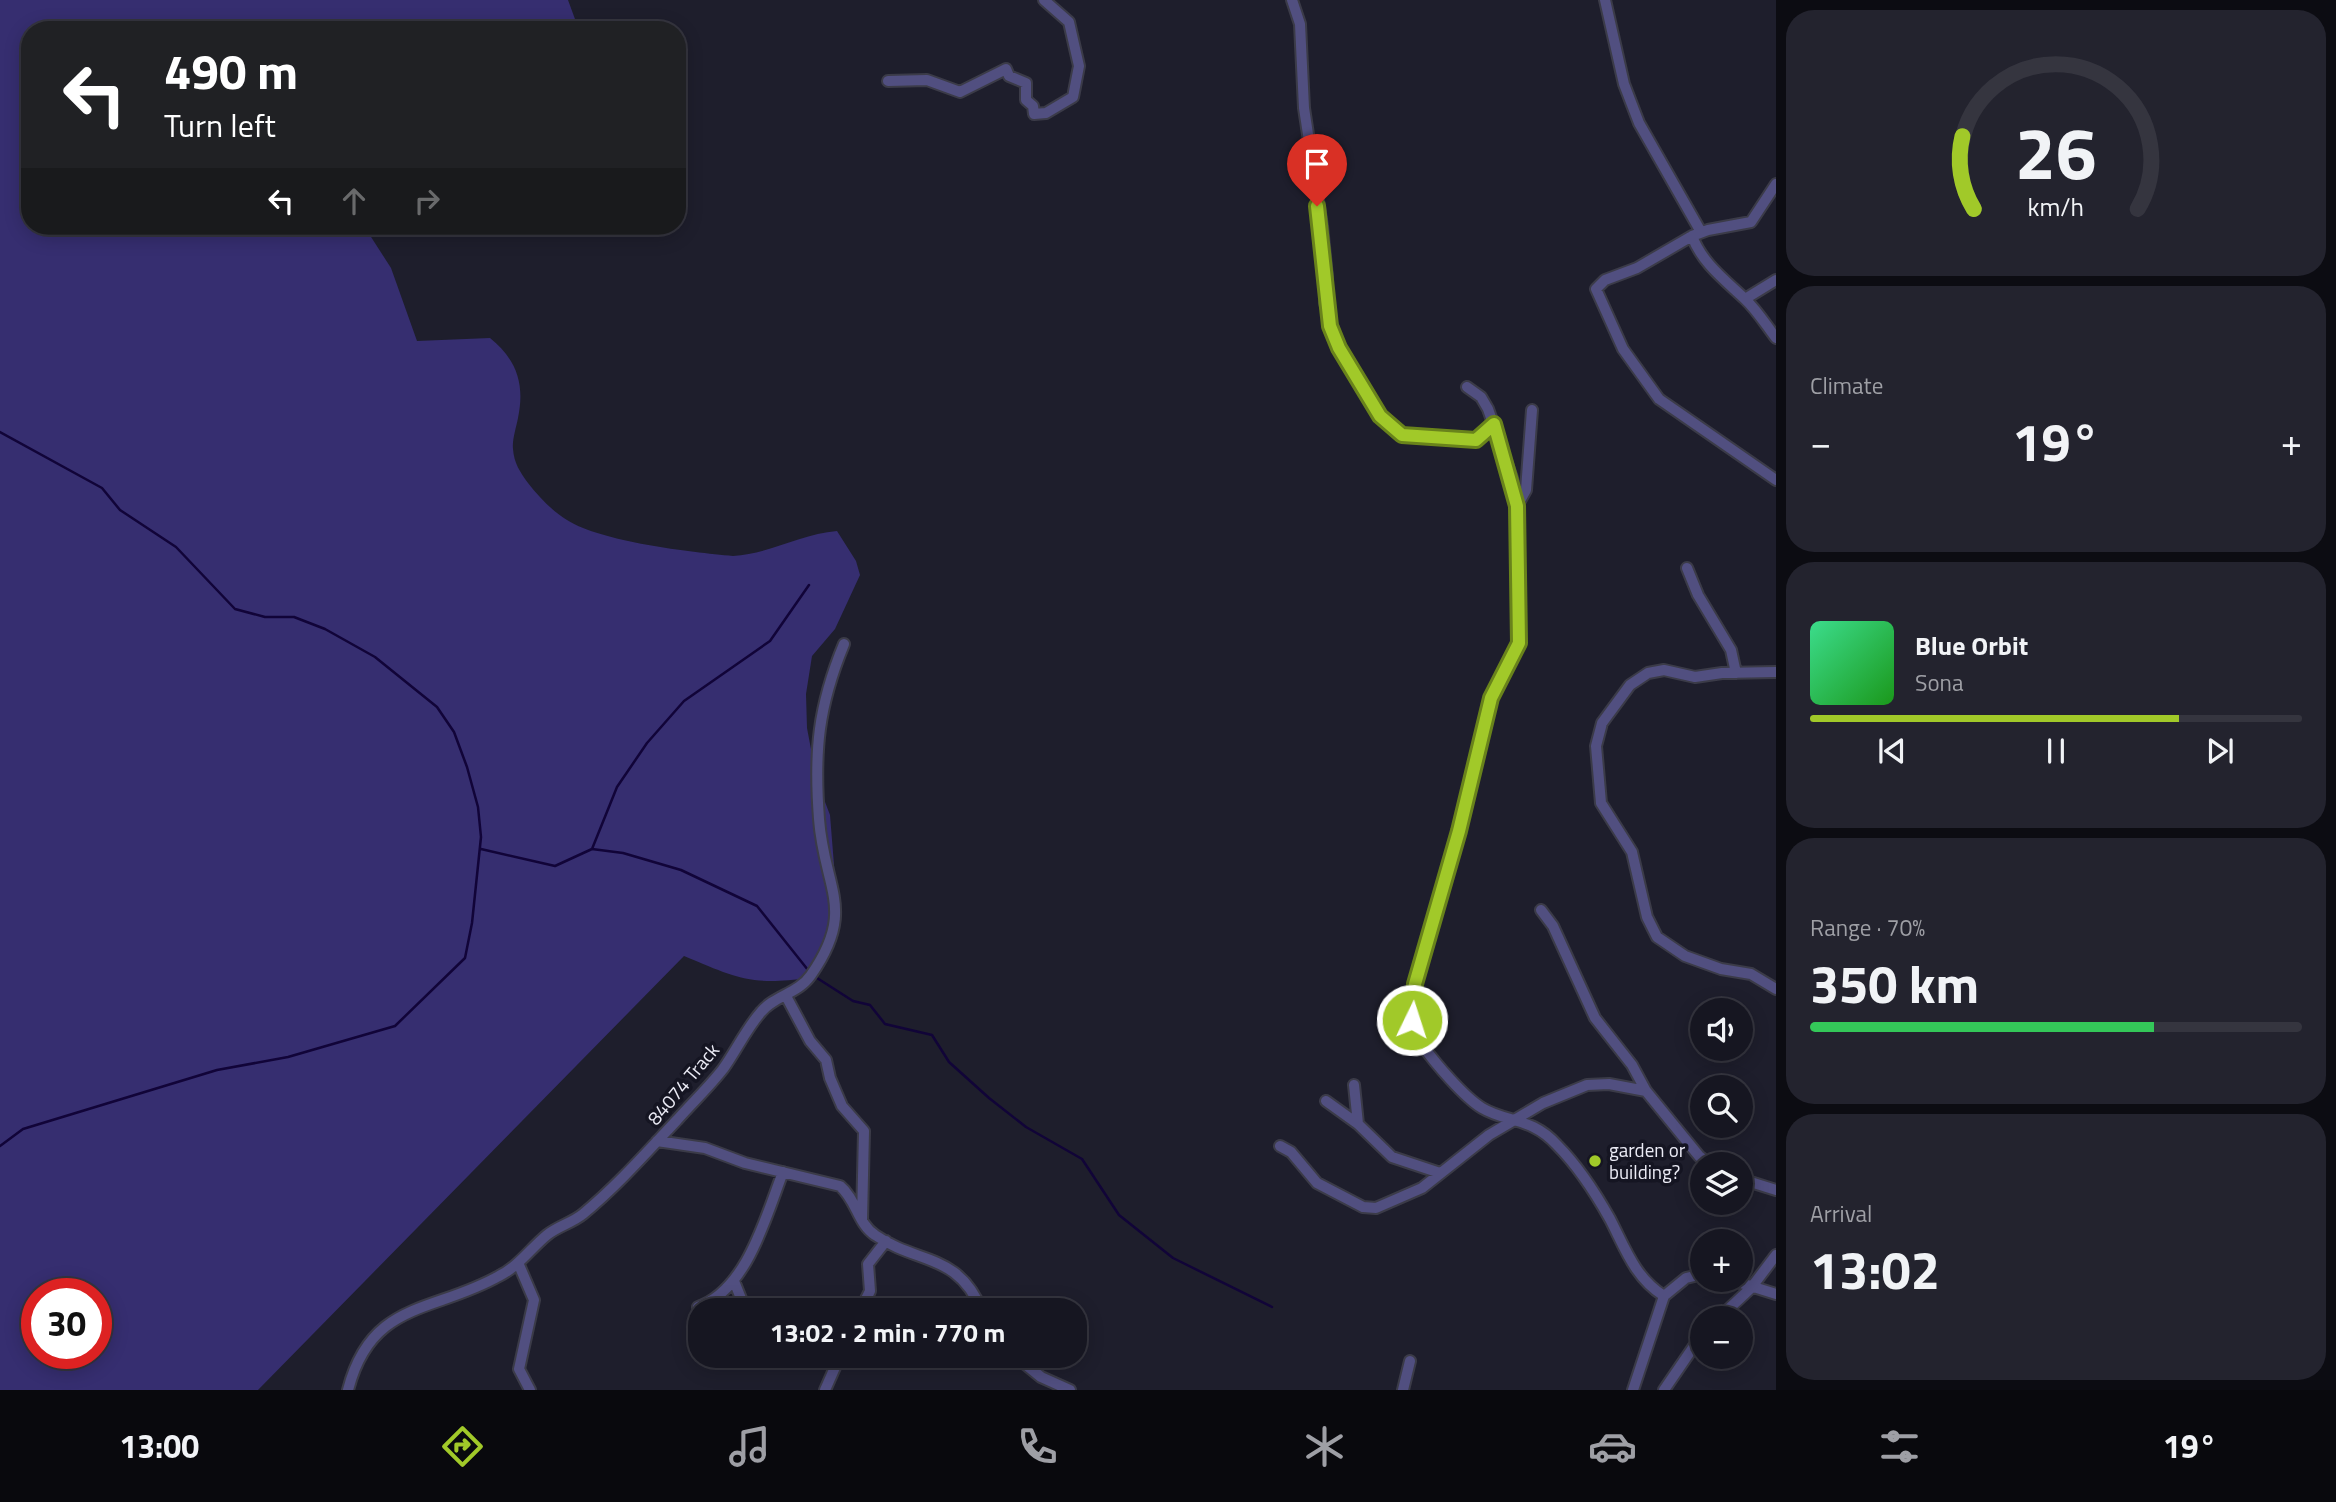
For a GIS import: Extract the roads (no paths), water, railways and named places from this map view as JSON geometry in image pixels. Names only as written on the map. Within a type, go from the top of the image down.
[{"type":"street","points":[[888,81],[927,80],[960,92],[1006,69],[1009,76],[1026,83],[1026,100],[1032,106],[1034,114],[1053,110],[1073,97],[1079,66],[1069,22],[1044,0]]},
{"type":"street","points":[[1292,0],[1300,24],[1304,108],[1322,226],[1327,277],[1325,303],[1339,348],[1380,416],[1402,435],[1476,440],[1494,424]]},
{"type":"street","points":[[1605,0],[1630,100],[1697,234],[1700,253],[1730,289],[1745,299],[1776,338]]},
{"type":"street","points":[[1776,184],[1751,222],[1697,234],[1637,268],[1605,279],[1596,286],[1623,349],[1659,399],[1776,480]]},
{"type":"street","points":[[1745,299],[1776,280]]},
{"type":"street","points":[[1468,387],[1484,401],[1494,424],[1517,506],[1519,643],[1491,698],[1411,1005],[1415,1030],[1440,1066],[1479,1106],[1517,1118],[1541,1131],[1562,1150],[1603,1208],[1629,1259],[1646,1281],[1664,1296]]},
{"type":"street","points":[[1517,506],[1526,490],[1532,410]]},
{"type":"street","points":[[1687,568],[1698,595],[1731,650],[1736,673]]},
{"type":"street","name":"84074 Track","points":[[348,1390],[362,1355],[394,1320],[413,1308],[474,1290],[519,1265],[544,1237],[584,1213],[657,1141],[723,1069],[763,1008],[786,996],[809,978],[832,940],[837,920],[821,845],[818,748],[827,686],[844,644]]},
{"type":"street","points":[[1776,672],[1695,677],[1664,670],[1648,673],[1630,685],[1602,723],[1596,761],[1602,789],[1601,803],[1632,852],[1647,917],[1661,941],[1707,965],[1751,974],[1776,989]]},
{"type":"street","points":[[1541,910],[1553,926],[1595,1018],[1632,1065],[1646,1091],[1696,1152]]},
{"type":"street","points":[[786,996],[810,1041],[826,1060],[839,1101],[864,1131],[862,1220]]},
{"type":"street","points":[[1280,1146],[1291,1152],[1317,1183],[1363,1207],[1384,1206],[1422,1188],[1480,1141],[1517,1118],[1587,1085],[1609,1084],[1646,1091]]},
{"type":"street","points":[[1354,1085],[1358,1124]]},
{"type":"street","points":[[1326,1101],[1358,1124],[1397,1160],[1440,1173]]},
{"type":"street","points":[[657,1141],[705,1148],[745,1163],[840,1186],[872,1234],[958,1274],[972,1289],[976,1298]]},
{"type":"street","points":[[718,1298],[734,1281],[756,1242],[783,1172]]},
{"type":"street","points":[[1753,1183],[1776,1190]]},
{"type":"street","points":[[866,1298],[870,1291],[868,1265],[886,1241]]},
{"type":"street","points":[[1753,1285],[1776,1255]]},
{"type":"street","points":[[519,1265],[534,1300],[520,1369],[530,1390]]},
{"type":"street","points":[[1633,1390],[1664,1296],[1690,1277]]},
{"type":"street","points":[[734,1281],[741,1298]]},
{"type":"street","points":[[1753,1288],[1776,1294]]},
{"type":"street","points":[[1732,1306],[1747,1292]]},
{"type":"street","points":[[1664,1390],[1690,1352]]},
{"type":"street","points":[[1403,1390],[1410,1362]]},
{"type":"street","points":[[825,1390],[835,1368]]},
{"type":"street","points":[[1030,1368],[1041,1377],[1070,1390]]},
{"type":"waterway","points":[[0,432],[102,488],[120,510],[176,547],[235,609],[265,617],[294,617],[325,629],[375,657],[437,707],[454,732],[467,767],[478,807],[481,837],[472,923],[465,958],[395,1026],[288,1057],[217,1070],[23,1129],[0,1146]]},
{"type":"waterway","points":[[592,849],[617,787],[647,743],[684,701],[770,641],[809,585]]},
{"type":"waterway","points":[[481,849],[555,866],[592,849],[623,853],[681,870],[757,906],[808,970]]},
{"type":"waterway","points":[[817,978],[853,1001],[870,1005],[885,1024],[932,1035],[949,1062],[989,1098],[1026,1127],[1082,1159],[1119,1215],[1173,1258],[1272,1307]]},
{"type":"place","name":"garden or building?","points":[[1595,1161]]}]
